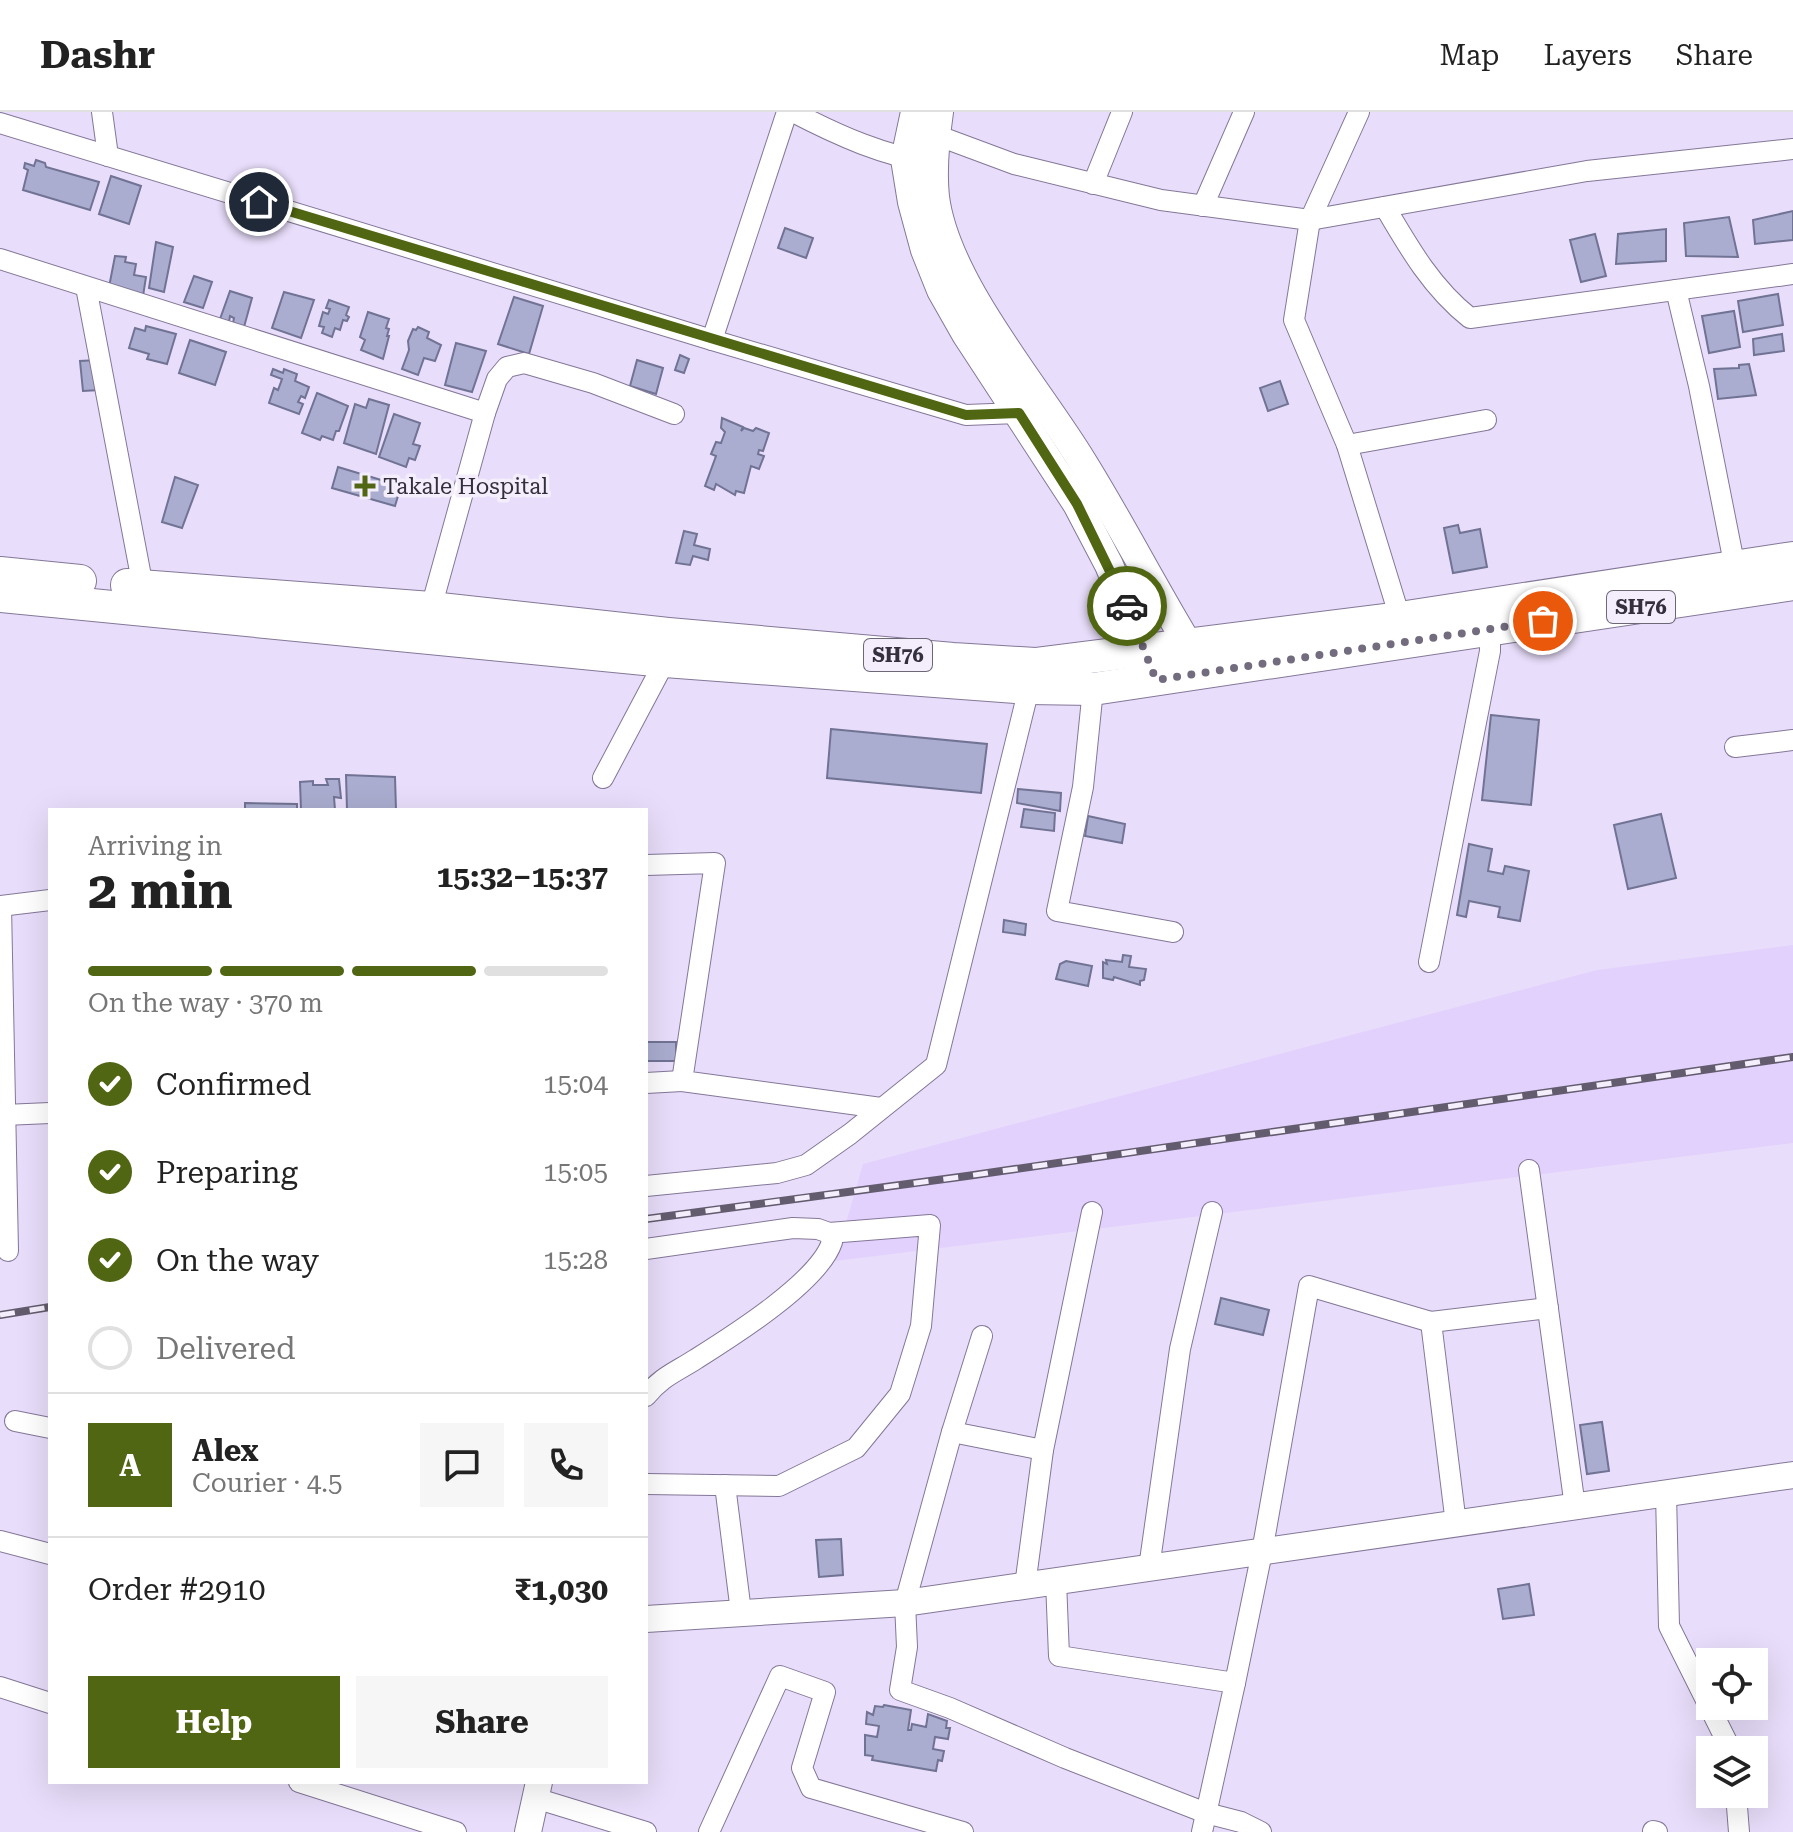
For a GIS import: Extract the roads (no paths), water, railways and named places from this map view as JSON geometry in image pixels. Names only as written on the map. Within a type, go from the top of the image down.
[{"type":"main road","points":[[915,112],[905,159],[925,250],[941,290],[966,334],[1077,504],[1109,565],[1151,666]]},
{"type":"main road","points":[[937,123],[935,198],[958,269],[1083,462],[1195,659]]},
{"type":"main road","name":"SH76","points":[[0,573],[431,608],[668,634],[953,659],[1151,666],[1400,618],[1793,558]]},
{"type":"main road","name":"SH76","points":[[1195,659],[1490,628],[1793,584]]},
{"type":"main road","name":"SH76","points":[[0,596],[665,661],[1029,688],[1093,689],[1151,666]]},
{"type":"street","points":[[102,112],[108,156]]},
{"type":"street","points":[[712,340],[787,112]]},
{"type":"street","points":[[793,112],[905,159],[934,163]]},
{"type":"street","points":[[1093,184],[1122,112]]},
{"type":"street","points":[[1203,206],[1244,112]]},
{"type":"street","points":[[1359,112],[1310,220],[1294,320],[1347,445],[1400,618]]},
{"type":"street","points":[[0,123],[966,415],[1019,413]]},
{"type":"street","points":[[937,123],[1014,164],[1161,200],[1310,220],[1587,171],[1793,149]]},
{"type":"street","points":[[1385,207],[1413,254],[1447,300],[1470,318],[1793,274]]},
{"type":"street","points":[[0,259],[485,413]]},
{"type":"street","points":[[86,287],[143,587]]},
{"type":"street","points":[[1676,290],[1699,386],[1735,568]]},
{"type":"street","points":[[431,608],[485,413],[497,379],[507,367],[524,363],[593,383],[674,414]]},
{"type":"street","points":[[1347,445],[1486,420]]},
{"type":"street","points":[[1429,962],[1490,651],[1490,628]]},
{"type":"street","points":[[603,778],[665,661]]},
{"type":"street","points":[[648,1186],[777,1173],[806,1165],[936,1065],[1029,688]]},
{"type":"street","points":[[1093,689],[1083,787],[1057,911],[1173,932]]},
{"type":"street","points":[[1735,747],[1793,740]]},
{"type":"street","points":[[648,865],[715,863],[682,1081]]},
{"type":"street","points":[[8,1251],[1,906],[48,900]]},
{"type":"street","points":[[648,1083],[682,1081],[881,1108]]},
{"type":"street","points":[[4,1115],[48,1113]]},
{"type":"street","points":[[1529,1170],[1575,1507]]},
{"type":"street","points":[[1025,1586],[1043,1450],[1092,1212]]},
{"type":"street","points":[[1149,1568],[1180,1349],[1212,1212]]},
{"type":"street","points":[[648,1249],[793,1228],[818,1229],[829,1233],[930,1225],[921,1326],[900,1394],[856,1448],[779,1486],[648,1484]]},
{"type":"street","points":[[650,1386],[719,1345],[770,1309],[817,1266],[832,1242],[829,1233]]},
{"type":"street","points":[[1204,1822],[1262,1552],[1309,1286],[1431,1322],[1548,1308]]},
{"type":"street","points":[[1431,1322],[1456,1524]]},
{"type":"street","points":[[982,1336],[905,1603],[907,1647],[900,1690],[950,1708],[1204,1822],[1241,1822],[1261,1832]]},
{"type":"street","points":[[15,1421],[48,1428]]},
{"type":"street","points":[[952,1432],[1043,1450]]},
{"type":"street","points":[[648,1619],[905,1603],[1793,1475]]},
{"type":"street","points":[[725,1485],[741,1612]]},
{"type":"street","points":[[1666,1493],[1669,1626],[1724,1736]]},
{"type":"street","points":[[0,1541],[48,1553]]},
{"type":"street","points":[[1056,1581],[1059,1656],[1235,1683]]},
{"type":"street","points":[[709,1832],[780,1676],[825,1692],[802,1768],[811,1788],[963,1832]]},
{"type":"street","points":[[0,1687],[48,1702]]},
{"type":"street","points":[[305,1784],[456,1832]]},
{"type":"street","points":[[528,1832],[537,1790],[646,1832]]},
{"type":"street","points":[[1737,1808],[1739,1832]]},
{"type":"railway","points":[[648,1219],[1793,1057]]},
{"type":"railway","points":[[0,1315],[48,1307]]},
{"type":"place","name":"Takale Hospital","points":[[365,486]]}]
